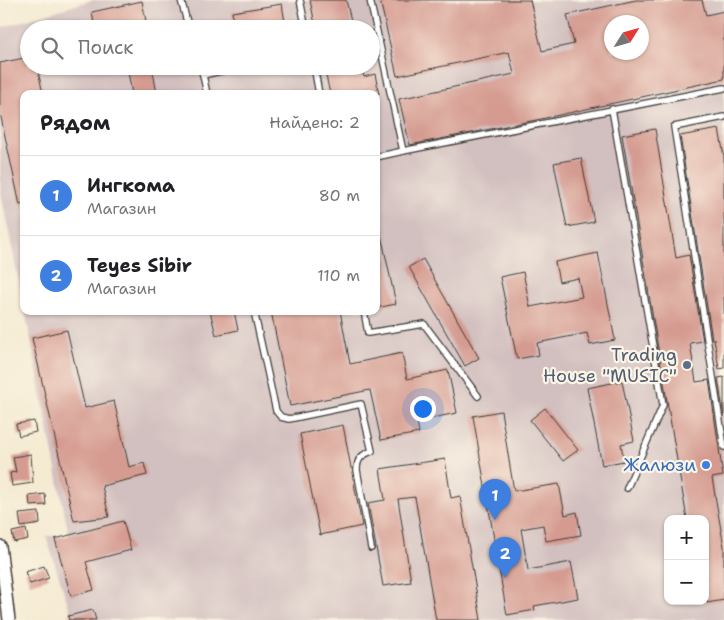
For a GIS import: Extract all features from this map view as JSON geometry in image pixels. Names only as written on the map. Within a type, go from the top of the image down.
[{"type":"street","points":[[0,546],[9,620]]},
{"type":"lane","points":[[181,0],[187,20]]},
{"type":"lane","points":[[300,0],[304,20]]},
{"type":"lane","points":[[370,0],[374,20]]},
{"type":"lane","points":[[380,46],[403,151]]},
{"type":"lane","points":[[203,75],[206,90]]},
{"type":"lane","points":[[316,75],[318,90]]},
{"type":"lane","points":[[380,156],[724,88]]},
{"type":"lane","points":[[612,110],[663,406],[627,488]]},
{"type":"lane","points":[[724,117],[674,127],[724,447]]},
{"type":"lane","points":[[255,315],[276,411],[281,417],[289,419],[361,404],[372,451],[361,456],[357,462],[357,470],[371,548]]},
{"type":"lane","points":[[365,315],[368,333],[424,324],[478,396]]},
{"type":"shaded area","points":[[92,0],[724,0],[724,620],[73,620],[46,536],[69,536],[26,315],[380,315],[380,90],[20,90],[20,287],[0,188],[0,28],[20,22],[20,75],[380,75],[380,20],[26,20]]},
{"type":"building","points":[[310,0],[346,0],[351,20],[314,20]]},
{"type":"building","points":[[380,0],[530,0],[542,51],[574,44],[567,15],[636,0],[702,0],[706,15],[724,11],[724,79],[410,145],[399,99],[514,74],[509,52],[397,76]]},
{"type":"building","points":[[142,1],[146,20],[93,20],[92,12]]},
{"type":"building","points":[[282,4],[285,20],[233,20],[232,12]]},
{"type":"building","points":[[20,59],[20,75],[39,75],[42,90],[20,90],[20,205],[0,113],[0,63]]},
{"type":"building","points":[[129,75],[154,75],[156,90],[131,90]]},
{"type":"building","points":[[326,75],[363,75],[364,77],[375,75],[378,90],[329,90]]},
{"type":"building","points":[[655,129],[676,258],[689,255],[703,341],[690,343],[696,382],[709,380],[723,476],[712,478],[724,547],[724,600],[709,603],[709,515],[686,515],[622,135]]},
{"type":"building","points":[[719,129],[724,156],[724,368],[719,369],[714,339],[712,339],[680,136]]},
{"type":"building","points":[[581,158],[594,222],[567,227],[554,163]]},
{"type":"building","points":[[380,230],[396,304],[380,307]]},
{"type":"building","points":[[598,253],[615,340],[590,345],[587,333],[537,343],[539,355],[517,359],[500,277],[523,272],[530,307],[582,297],[578,278],[559,282],[555,262]]},
{"type":"building","points":[[423,259],[479,358],[465,366],[409,267]]},
{"type":"building","points":[[211,315],[235,315],[238,330],[216,335]]},
{"type":"building","points":[[272,315],[341,315],[350,364],[402,353],[407,379],[448,370],[457,413],[417,421],[419,433],[381,440],[370,390],[290,406]]},
{"type":"building","points":[[67,330],[85,408],[114,401],[129,467],[144,463],[147,475],[102,486],[109,517],[74,521],[32,338]]},
{"type":"building","points":[[724,377],[724,417],[718,378]]},
{"type":"building","points":[[622,381],[634,441],[621,444],[624,461],[602,465],[587,388]]},
{"type":"building","points":[[545,408],[578,450],[563,461],[530,420]]},
{"type":"building","points":[[501,411],[514,491],[559,484],[565,515],[577,512],[581,535],[546,541],[543,525],[521,529],[528,570],[571,562],[578,598],[534,606],[535,610],[507,615],[473,416]]},
{"type":"building","points":[[34,421],[36,432],[19,436],[16,424]]},
{"type":"building","points":[[343,425],[362,526],[320,535],[300,434]]},
{"type":"building","points":[[31,454],[33,483],[12,486],[10,473],[16,472],[13,457]]},
{"type":"building","points":[[445,459],[451,498],[460,496],[481,620],[436,620],[415,497],[398,499],[411,582],[383,586],[368,503],[385,500],[380,469]]},
{"type":"building","points":[[45,494],[46,505],[30,506],[29,496]]},
{"type":"building","points":[[39,512],[40,524],[21,527],[19,514]]},
{"type":"building","points":[[123,521],[131,550],[86,562],[94,590],[71,596],[55,539]]},
{"type":"building","points":[[26,529],[28,539],[14,542],[12,532]]},
{"type":"building","points":[[44,566],[49,578],[30,584],[25,572]]},
{"type":"building","points":[[93,610],[96,620],[69,620],[68,616]]},
{"type":"place","name":"Trading House \"MUSIC\"","points":[[687,365]]},
{"type":"place","name":"Жалюзи","points":[[706,465]]},
{"type":"place","name":"Ингкома","points":[[495,520]]},
{"type":"place","name":"Teyes Sibir","points":[[505,578]]}]
